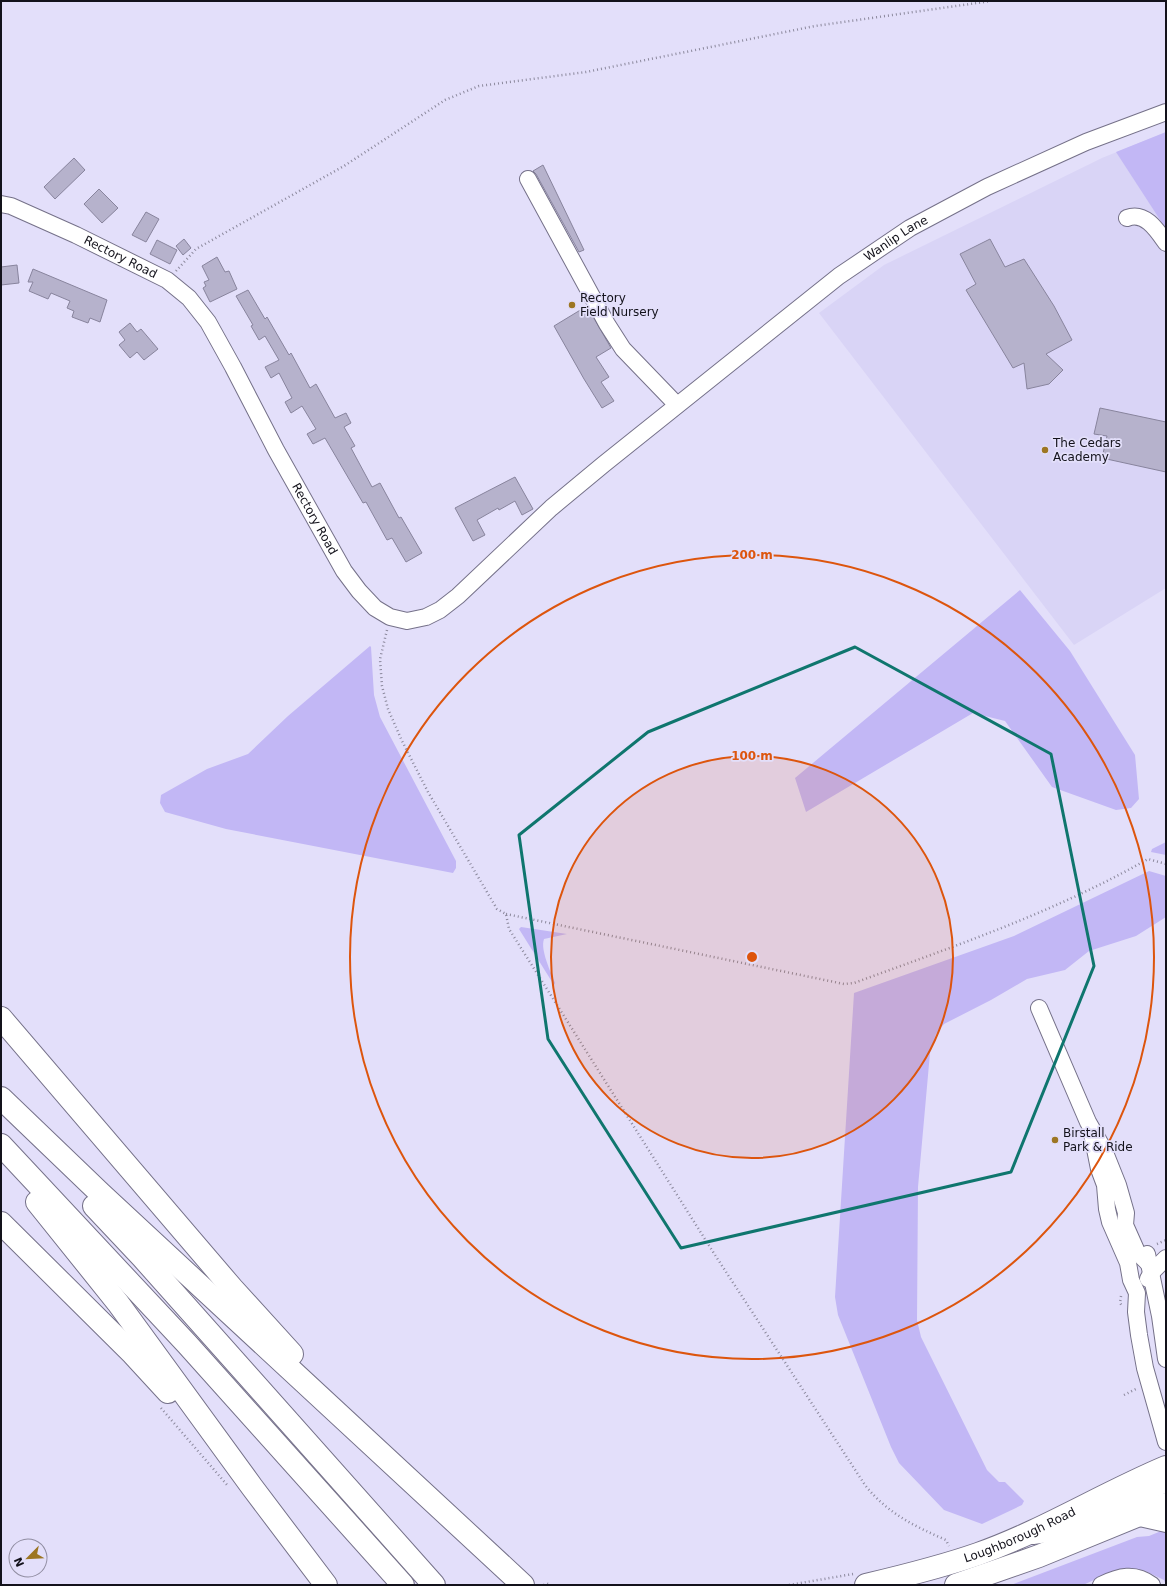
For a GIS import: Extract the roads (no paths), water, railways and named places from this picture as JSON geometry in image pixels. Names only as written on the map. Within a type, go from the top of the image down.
[{"type":"highway","points":[[1,1018],[232,1288],[382,1455]]},
{"type":"highway","points":[[1,1098],[100,1193],[523,1585]]},
{"type":"highway","points":[[1,1106],[142,1257],[434,1585]]},
{"type":"highway","points":[[1,1145],[187,1344],[403,1585]]},
{"type":"highway","points":[[1,1156],[118,1303],[252,1487],[326,1585]]},
{"type":"highway","points":[[1,1223],[133,1354],[252,1487]]},
{"type":"highway","name":"Loughborough Road","points":[[866,1585],[915,1574],[978,1554],[1018,1538],[1166,1467]]},
{"type":"highway","name":"Loughborough Road","points":[[956,1585],[1039,1556],[1166,1504]]},
{"type":"street","name":"Wanlip Lane","points":[[658,420],[839,276],[910,228],[987,187],[1060,154],[1166,112]]},
{"type":"street","points":[[528,178],[607,324],[623,349],[677,405]]},
{"type":"street","name":"Rectory Road","points":[[1,204],[11,206],[76,234],[167,280],[189,298],[208,322],[234,368],[276,450],[344,571],[359,591],[375,608],[390,617],[407,620],[426,617],[440,610],[458,596],[551,508],[658,420]]},
{"type":"street","points":[[1127,218],[1136,216],[1149,222],[1166,243]]},
{"type":"street","points":[[1039,1008],[1091,1129],[1104,1150],[1118,1185],[1126,1213],[1134,1221],[1146,1248],[1160,1316],[1166,1359]]},
{"type":"street","points":[[1091,1129],[1099,1170],[1105,1185],[1107,1209],[1110,1222],[1128,1263],[1131,1280],[1137,1293],[1136,1312],[1145,1368],[1166,1442]]},
{"type":"street","points":[[1137,1293],[1144,1285],[1151,1268],[1166,1258]]},
{"type":"street","points":[[1018,1538],[1054,1533],[1166,1484]]},
{"type":"street","points":[[1135,1517],[1166,1524]]},
{"type":"street","points":[[1100,1585],[1120,1577],[1127,1576],[1140,1577],[1152,1585]]},
{"type":"place","name":"Rectory Field Nursery","points":[[572,305]]},
{"type":"place","name":"The Cedars Academy","points":[[1045,450]]},
{"type":"place","name":"Birstall Park & Ride","points":[[1055,1140]]}]
